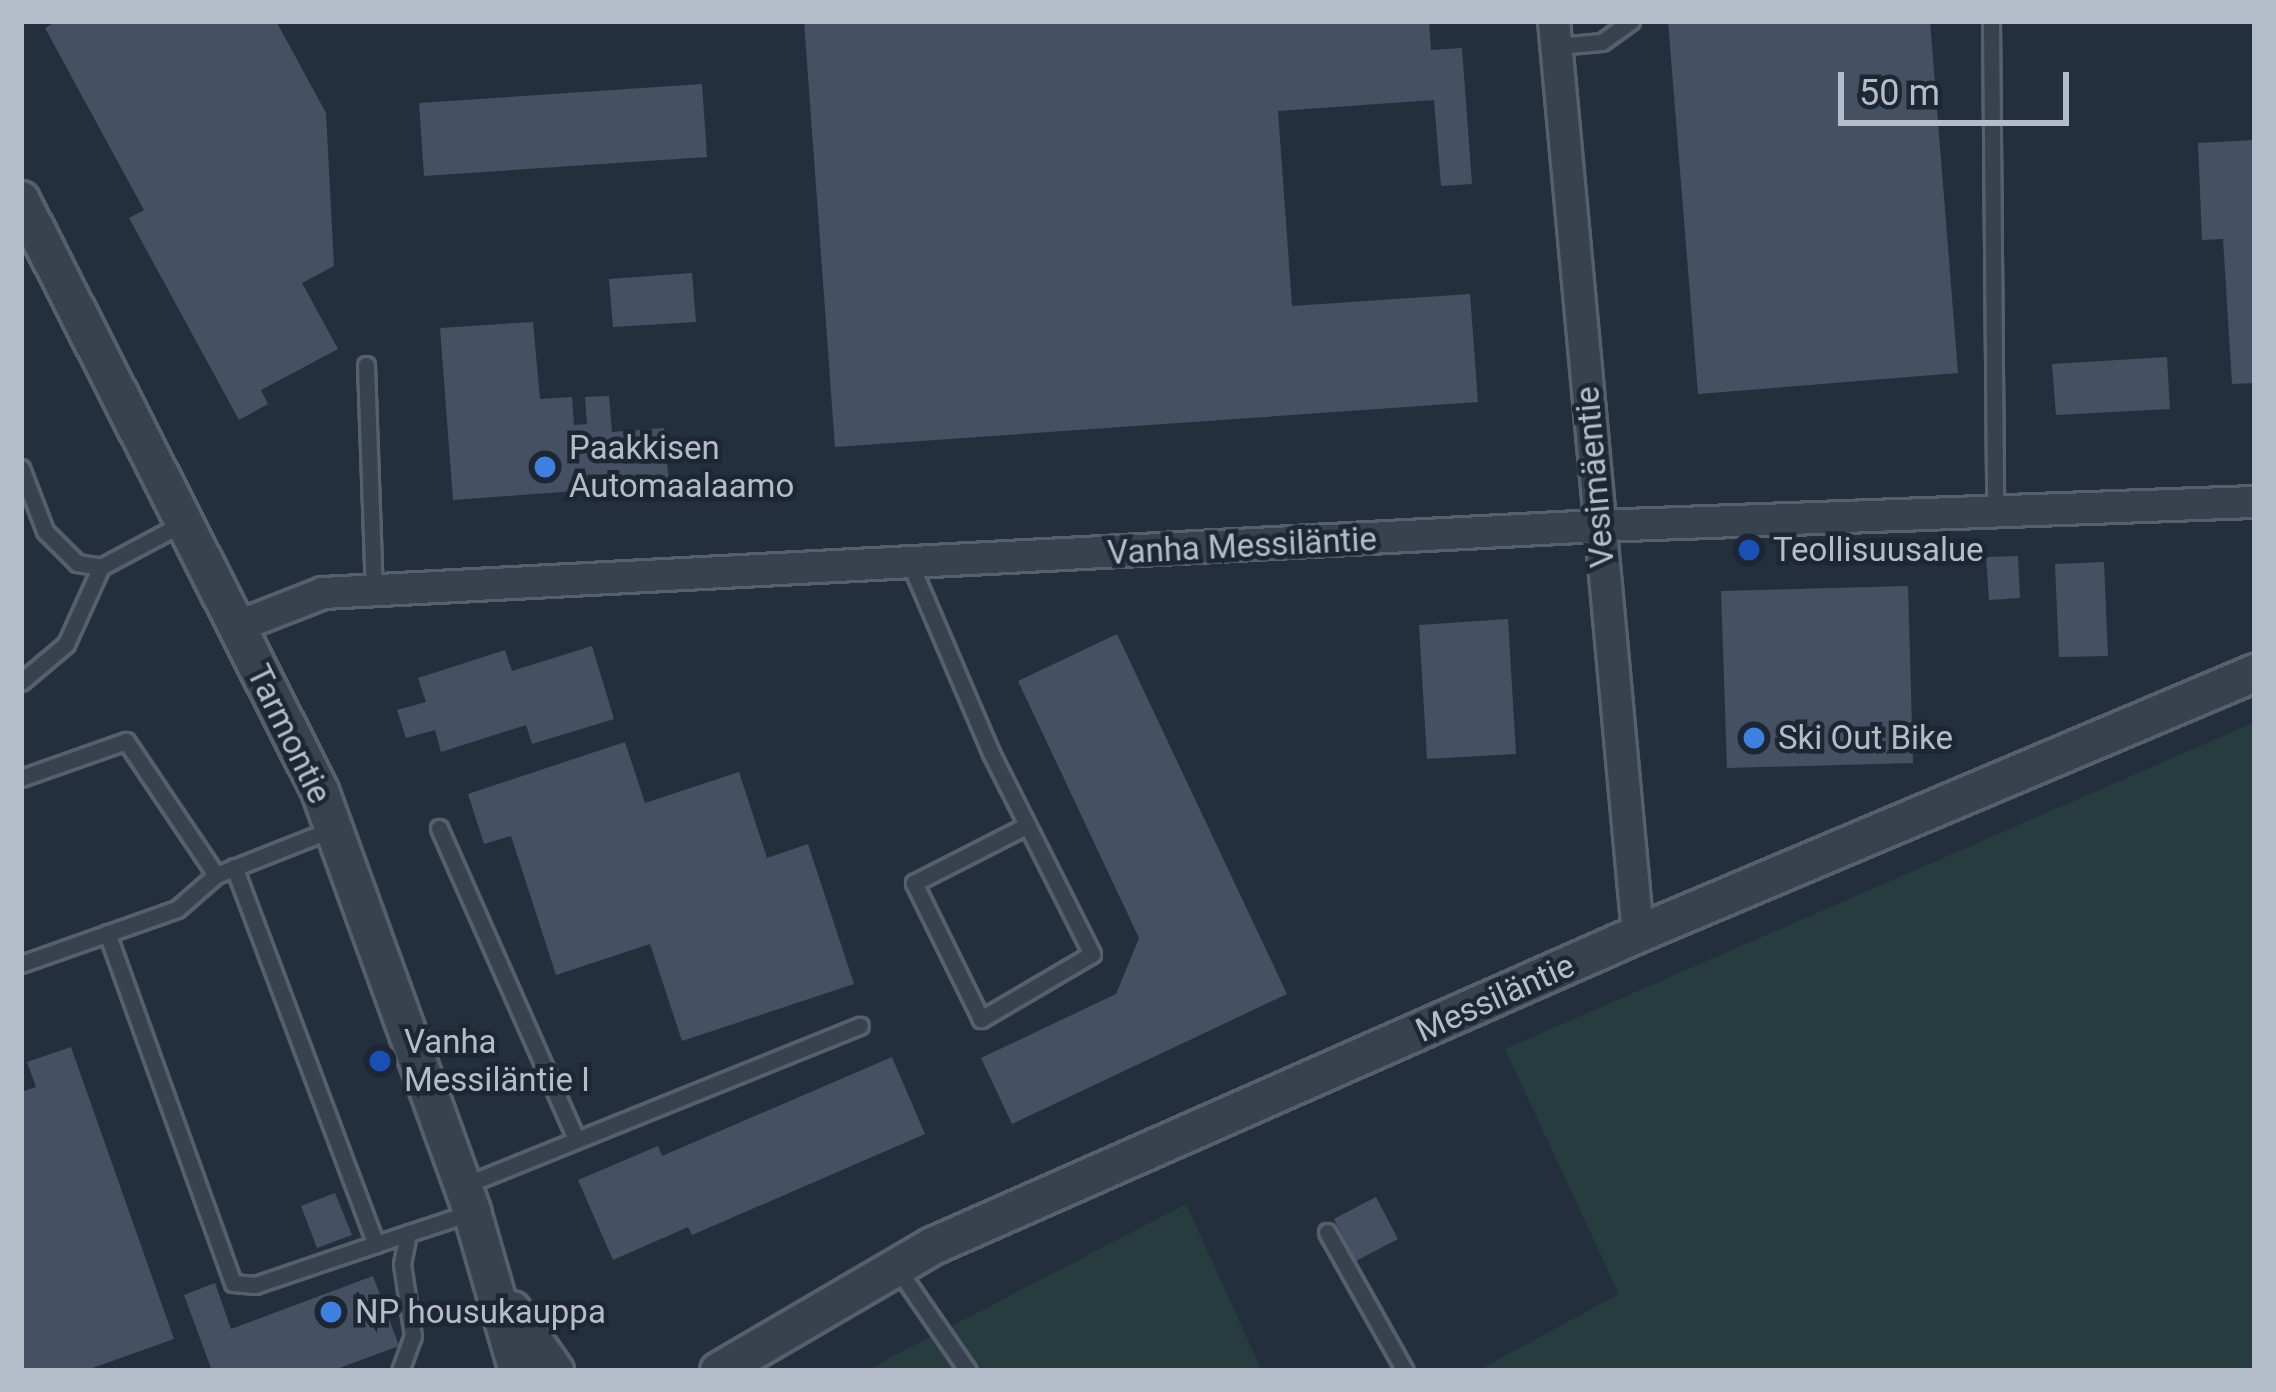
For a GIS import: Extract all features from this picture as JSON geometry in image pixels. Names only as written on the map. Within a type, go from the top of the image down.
[{"type":"street","name":"Vesimäentie","points":[[1556,33],[1637,934]]},
{"type":"street","name":"Tarmontie","points":[[24,214],[184,523],[333,829],[500,1292],[518,1371]]},
{"type":"street","name":"Vanha Messiläntie","points":[[236,627],[323,593],[1599,526],[2255,502]]},
{"type":"street","name":"Messiläntie","points":[[734,1366],[897,1268],[1637,934],[2255,673]]},
{"type":"street","name":"Tarmontie","points":[[500,1292],[555,1371]]},
{"type":"lane","points":[[1556,33],[1602,42],[1631,21]]},
{"type":"lane","points":[[1991,21],[1995,509]]},
{"type":"lane","points":[[366,365],[374,591]]},
{"type":"lane","points":[[21,468],[57,550],[101,567]]},
{"type":"lane","points":[[21,682],[66,644],[101,567],[184,523]]},
{"type":"lane","points":[[910,563],[1026,826],[1092,955],[981,1018],[914,883],[1026,826]]},
{"type":"lane","points":[[21,778],[126,742],[216,875]]},
{"type":"lane","points":[[21,964],[177,909],[216,875],[333,829]]},
{"type":"lane","points":[[439,829],[575,1137]]},
{"type":"lane","points":[[234,867],[376,1244]]},
{"type":"lane","points":[[107,933],[232,1283],[255,1286],[408,1234],[575,1137],[860,1026]]},
{"type":"lane","points":[[1328,1232],[1405,1371]]},
{"type":"lane","points":[[400,1371],[413,1336],[402,1264],[408,1234]]},
{"type":"lane","points":[[897,1268],[968,1371]]},
{"type":"green space","points":[[2255,722],[2255,1371],[1477,1371],[1619,1294],[1505,1049]]},
{"type":"green space","points":[[1186,1204],[1262,1371],[865,1371]]},
{"type":"building","points":[[57,21],[276,21],[326,113],[334,266],[302,283],[338,349],[261,390],[268,404],[239,420],[129,218],[144,210],[45,28]]},
{"type":"building","points":[[804,21],[1429,21],[1431,50],[1462,48],[1472,184],[1441,186],[1434,100],[1278,111],[1292,306],[1470,294],[1478,402],[835,447]]},
{"type":"building","points":[[1668,21],[1930,21],[1958,373],[1698,394]]},
{"type":"building","points":[[702,84],[707,157],[424,176],[419,103]]},
{"type":"building","points":[[2255,140],[2255,383],[2232,384],[2223,239],[2202,240],[2198,143]]},
{"type":"building","points":[[692,273],[696,322],[613,327],[609,279]]},
{"type":"building","points":[[533,322],[540,399],[572,397],[574,425],[587,424],[585,397],[609,396],[612,432],[664,428],[669,484],[453,500],[440,328]]},
{"type":"building","points":[[2167,357],[2170,409],[2056,415],[2052,364]]},
{"type":"building","points":[[2018,556],[2020,598],[1989,600],[1986,557]]},
{"type":"building","points":[[2104,562],[2108,656],[2059,657],[2055,564]]},
{"type":"building","points":[[1908,586],[1913,763],[1727,768],[1721,591]]},
{"type":"building","points":[[1508,619],[1516,754],[1427,759],[1419,625]]},
{"type":"building","points":[[1117,634],[1287,994],[1012,1124],[981,1058],[1116,994],[1139,938],[1018,681]]},
{"type":"building","points":[[592,646],[614,719],[532,744],[526,725],[441,752],[435,730],[406,738],[397,710],[426,702],[418,678],[505,650],[512,671]]},
{"type":"building","points":[[625,742],[645,803],[739,772],[767,858],[808,844],[854,984],[682,1041],[650,944],[556,975],[511,836],[484,844],[468,794]]},
{"type":"building","points":[[71,1047],[174,1339],[84,1371],[21,1371],[21,1092],[36,1087],[27,1062]]},
{"type":"building","points":[[892,1057],[925,1134],[692,1235],[688,1227],[613,1260],[578,1180],[658,1146],[662,1156]]},
{"type":"building","points":[[335,1193],[352,1235],[317,1248],[301,1206]]},
{"type":"building","points":[[1376,1197],[1398,1239],[1356,1261],[1334,1219]]},
{"type":"building","name":"NP housukauppa","points":[[373,1276],[399,1346],[331,1371],[212,1371],[184,1295],[215,1283],[231,1329]]},
{"type":"place","name":"Paakkisen Automaalaamo","points":[[545,467]]},
{"type":"place","name":"Teollisuusalue","points":[[1749,550]]},
{"type":"place","name":"Ski Out Bike","points":[[1754,738]]},
{"type":"place","name":"Vanha Messiläntie I","points":[[380,1061]]},
{"type":"place","name":"NP housukauppa","points":[[331,1312]]}]
